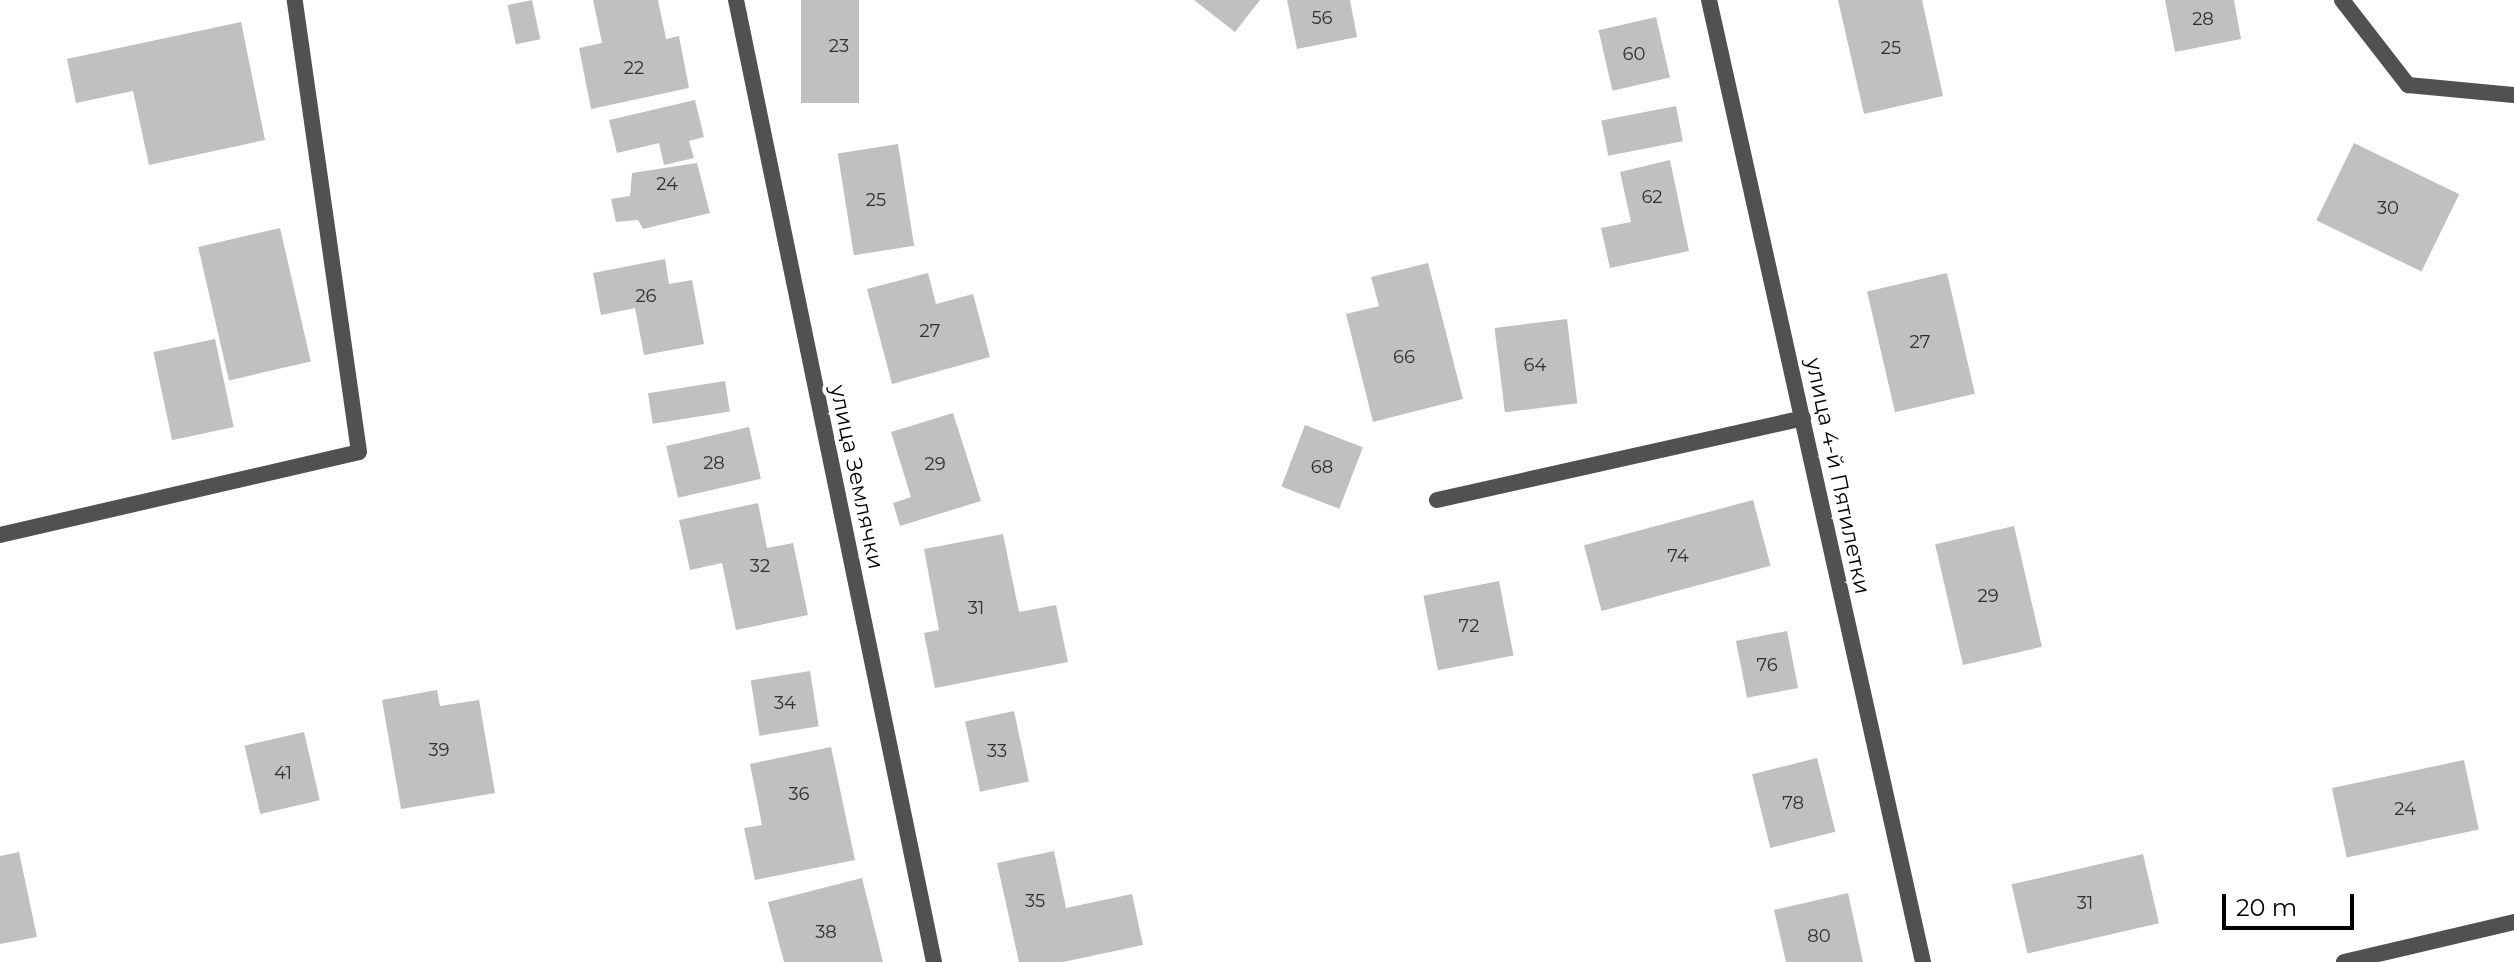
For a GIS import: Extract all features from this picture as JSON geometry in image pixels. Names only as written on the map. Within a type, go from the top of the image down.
[{"type":"street","points":[[0,535],[359,452],[295,0]]},
{"type":"street","name":"улица Землячки","points":[[736,0],[934,962]]},
{"type":"street","name":"улица 4-й Пятилетки","points":[[1709,0],[1923,962]]},
{"type":"street","points":[[2342,0],[2408,85],[2514,95]]},
{"type":"street","points":[[1437,500],[1803,418]]},
{"type":"street","points":[[2344,962],[2514,922]]},
{"type":"building","points":[[532,0],[540,39],[516,44],[508,5]]},
{"type":"building","points":[[593,0],[658,0],[666,39],[679,36],[689,88],[591,109],[579,48],[602,43]]},
{"type":"building","points":[[801,0],[859,0],[859,103],[801,103]]},
{"type":"building","points":[[1194,0],[1260,0],[1235,32]]},
{"type":"building","points":[[1287,0],[1350,0],[1357,37],[1297,49]]},
{"type":"building","points":[[1838,0],[1922,0],[1943,96],[1864,114]]},
{"type":"building","points":[[2165,0],[2234,0],[2241,39],[2175,52]]},
{"type":"building","points":[[1656,17],[1670,77],[1612,91],[1599,30]]},
{"type":"building","points":[[241,22],[265,140],[149,165],[133,91],[76,103],[67,59]]},
{"type":"building","points":[[695,100],[704,137],[689,141],[694,158],[664,165],[659,143],[617,153],[609,120]]},
{"type":"building","points":[[1676,106],[1683,141],[1608,156],[1601,121]]},
{"type":"building","points":[[2354,143],[2459,194],[2421,272],[2316,220]]},
{"type":"building","points":[[898,144],[914,246],[854,255],[838,154]]},
{"type":"building","points":[[1670,160],[1689,251],[1610,268],[1601,228],[1631,222],[1620,172]]},
{"type":"building","points":[[697,163],[710,213],[643,229],[638,220],[616,222],[611,199],[630,196],[632,173]]},
{"type":"building","points":[[280,228],[311,361],[229,380],[198,247]]},
{"type":"building","points":[[665,259],[669,284],[692,280],[704,344],[644,355],[635,308],[601,315],[593,273]]},
{"type":"building","points":[[1428,263],[1463,399],[1373,422],[1346,314],[1379,306],[1371,277]]},
{"type":"building","points":[[928,273],[936,304],[973,294],[990,357],[892,384],[867,289]]},
{"type":"building","points":[[1947,273],[1975,394],[1895,412],[1867,291]]},
{"type":"building","points":[[1567,319],[1577,403],[1505,412],[1495,328]]},
{"type":"building","points":[[215,339],[234,427],[172,440],[153,352]]},
{"type":"building","points":[[725,381],[730,412],[653,424],[648,393]]},
{"type":"building","points":[[953,413],[981,501],[900,526],[893,503],[911,497],[891,432]]},
{"type":"building","points":[[1305,425],[1363,447],[1339,509],[1281,487]]},
{"type":"building","points":[[749,427],[761,479],[678,498],[666,446]]},
{"type":"building","points":[[1753,500],[1771,566],[1602,611],[1584,545]]},
{"type":"building","points":[[758,503],[767,548],[793,543],[808,615],[736,630],[722,563],[690,570],[679,520]]},
{"type":"building","points":[[2014,526],[2042,647],[1963,665],[1935,544]]},
{"type":"building","points":[[1003,534],[1019,612],[1056,605],[1068,662],[935,688],[924,633],[939,630],[924,549]]},
{"type":"building","points":[[1499,581],[1514,656],[1438,670],[1423,596]]},
{"type":"building","points":[[1787,631],[1798,688],[1747,698],[1736,641]]},
{"type":"building","points":[[810,671],[819,726],[759,736],[751,680]]},
{"type":"building","points":[[437,690],[440,706],[479,700],[495,793],[401,809],[382,700]]},
{"type":"building","points":[[1014,711],[1029,781],[980,792],[965,721]]},
{"type":"building","points":[[304,732],[320,800],[260,814],[245,746]]},
{"type":"building","points":[[831,747],[855,860],[755,880],[744,828],[762,825],[750,764]]},
{"type":"building","points":[[1817,758],[1835,832],[1770,848],[1752,774]]},
{"type":"building","points":[[2464,760],[2479,829],[2347,858],[2332,788]]},
{"type":"building","points":[[1054,851],[1066,908],[1132,894],[1143,945],[1063,962],[1019,962],[997,863]]},
{"type":"building","points":[[19,852],[37,937],[0,944],[0,856]]},
{"type":"building","points":[[2143,854],[2159,923],[2027,954],[2011,884]]},
{"type":"building","points":[[862,878],[883,962],[784,962],[768,902]]},
{"type":"building","points":[[1848,893],[1863,962],[1786,962],[1774,910]]}]
